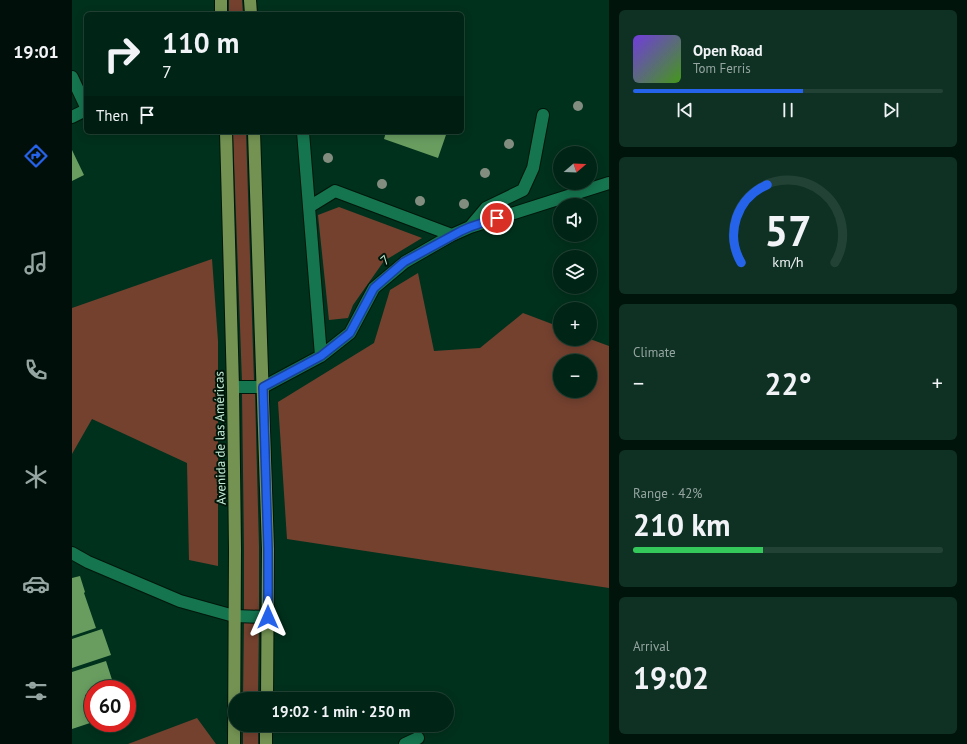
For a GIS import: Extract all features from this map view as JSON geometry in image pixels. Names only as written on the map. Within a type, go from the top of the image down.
[{"type":"main road","points":[[221,0],[221,12]]},
{"type":"main road","points":[[250,0],[251,12]]},
{"type":"main road","name":"Avenida de las Américas","points":[[226,134],[234,387],[234,744]]},
{"type":"main road","points":[[254,134],[268,549],[266,692]]},
{"type":"main road","points":[[266,732],[266,744]]},
{"type":"street","points":[[72,77],[84,103]]},
{"type":"street","points":[[72,117],[84,111]]},
{"type":"street","points":[[470,227],[486,208],[523,190],[533,168],[543,115]]},
{"type":"street","points":[[303,134],[321,356]]},
{"type":"street","name":"7","points":[[234,387],[263,387],[321,356],[350,333],[374,288],[404,262],[470,227],[609,183]]},
{"type":"street","points":[[309,207],[335,191],[452,236]]},
{"type":"street","points":[[72,553],[88,562],[180,601],[234,616],[268,617]]},
{"type":"street","points":[[72,563],[88,562]]},
{"type":"street","points":[[405,744],[418,738]]},
{"type":"shaded area","points":[[229,0],[242,0],[243,12],[229,12]]},
{"type":"shaded area","points":[[233,134],[246,134],[254,381],[242,382]]},
{"type":"shaded area","points":[[339,207],[422,238],[384,261],[353,305],[348,318],[329,320],[318,215]]},
{"type":"shaded area","points":[[212,259],[218,341],[218,566],[189,560],[187,463],[92,419],[72,454],[72,308]]},
{"type":"shaded area","points":[[418,273],[434,351],[480,348],[523,313],[553,324],[553,346],[597,346],[597,342],[609,346],[609,588],[287,539],[278,402],[374,343],[390,290]]},
{"type":"shaded area","points":[[242,393],[255,393],[259,610],[244,610]]},
{"type":"shaded area","points":[[244,622],[259,622],[258,692],[243,692]]},
{"type":"shaded area","points":[[197,718],[216,744],[128,744]]},
{"type":"shaded area","points":[[243,732],[258,732],[258,744],[243,744]]},
{"type":"building","points":[[385,134],[446,134],[438,158],[384,139]]},
{"type":"building","points":[[72,150],[84,175],[72,181]]},
{"type":"building","points":[[80,576],[96,628],[72,636],[72,578]]},
{"type":"building","points":[[102,629],[111,655],[72,668],[72,639]]},
{"type":"building","points":[[106,661],[112,680],[84,680],[84,725],[72,729],[72,672]]},
{"type":"route","points":[[268,617],[268,549],[263,387],[321,356],[350,333],[374,288],[404,262],[461,231],[497,218]]}]
